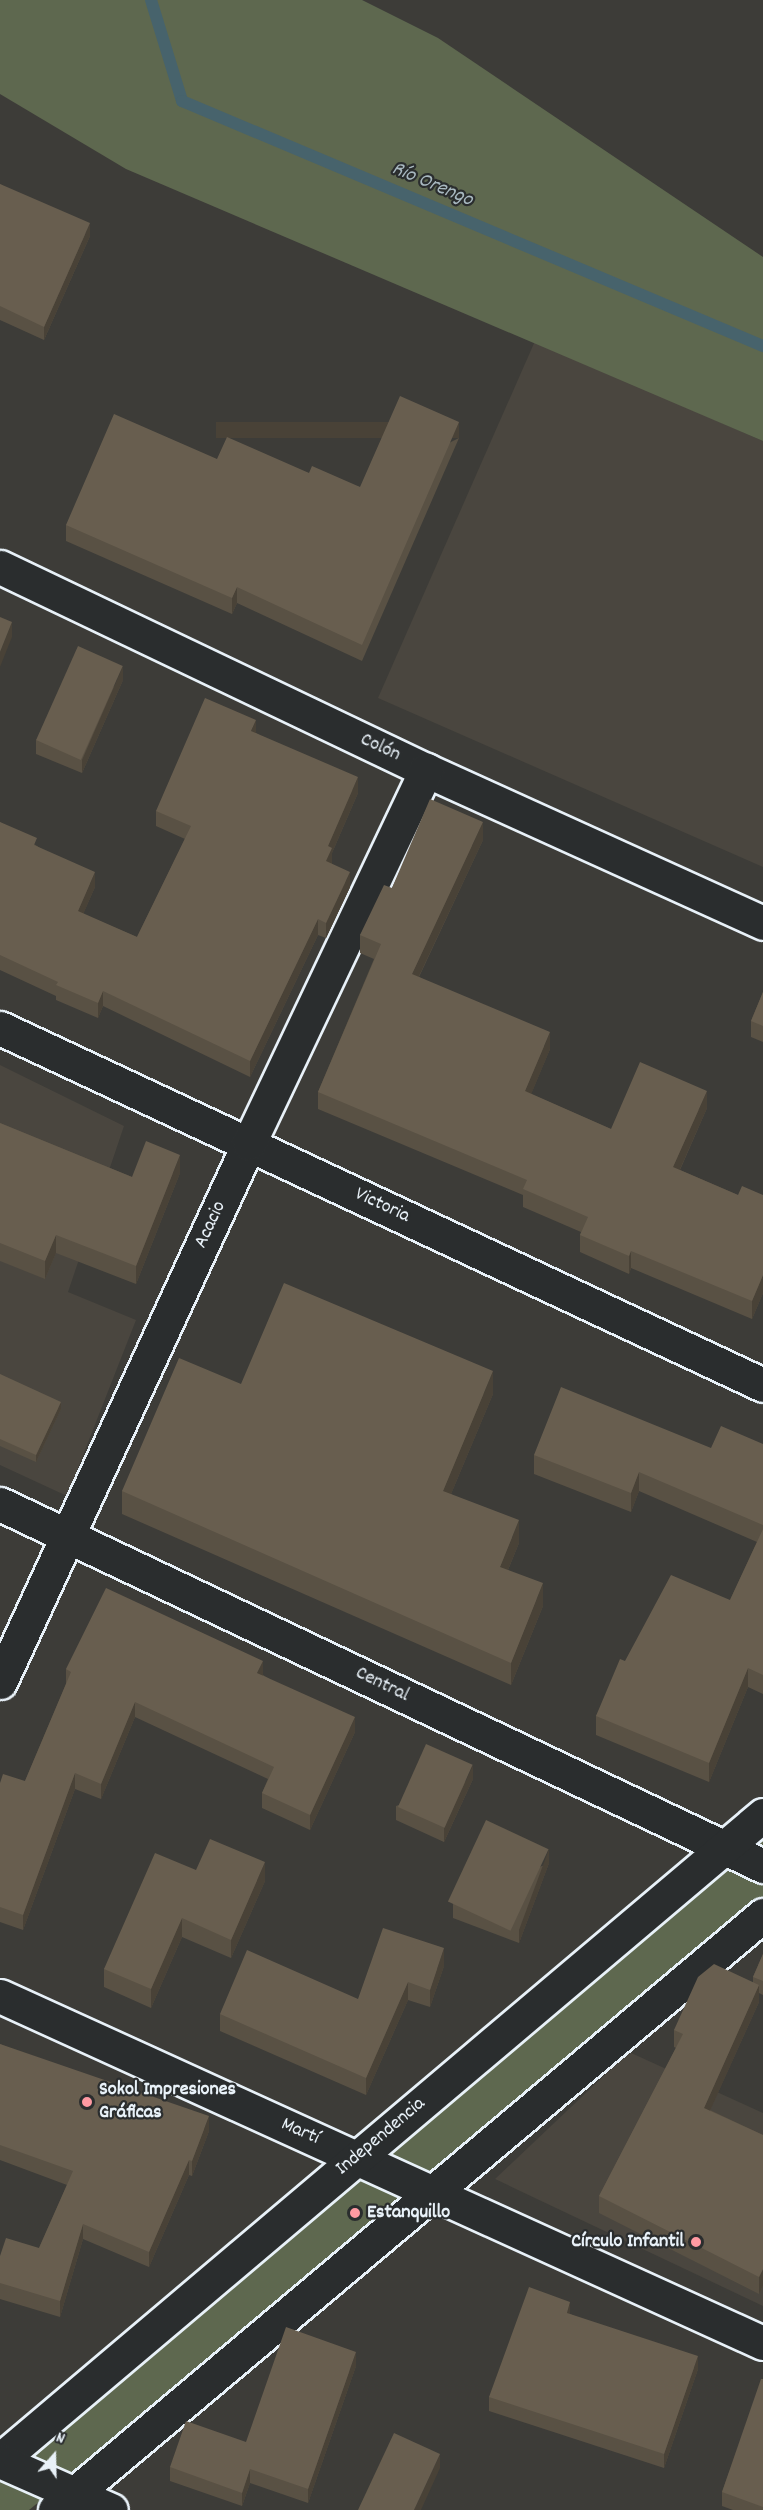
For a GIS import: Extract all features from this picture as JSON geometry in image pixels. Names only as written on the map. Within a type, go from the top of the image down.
[{"type":"street","name":"Colón","points":[[0,567],[426,770],[763,923]]},
{"type":"street","name":"Acacio","points":[[0,1682],[249,1143],[426,770]]},
{"type":"street","name":"Victoria","points":[[0,1028],[763,1386]]},
{"type":"street","name":"Central","points":[[0,1504],[763,1866]]},
{"type":"street","name":"Independencia","points":[[0,2460],[763,1815]]},
{"type":"street","points":[[65,2502],[436,2193],[763,1915]]},
{"type":"street","name":"Martí","points":[[0,1996],[763,2343]]},
{"type":"street","points":[[0,2460],[65,2502],[111,2510]]},
{"type":"shaded area","points":[[535,341],[763,441],[763,867],[378,698]]},
{"type":"shaded area","points":[[0,1065],[124,1126],[68,1292],[136,1320],[67,1496],[0,1465]]},
{"type":"shaded area","name":"Círculo Infantil","points":[[629,2052],[763,2113],[763,2306],[495,2179]]},
{"type":"green space","points":[[0,0],[362,0],[438,38],[763,257],[763,441],[126,169],[0,94]]},
{"type":"green space","points":[[763,1829],[763,1902],[452,2164],[29,2510],[0,2510],[0,2475]]},
{"type":"building","points":[[0,184],[90,223],[44,327],[0,306]]},
{"type":"building","points":[[400,396],[459,422],[362,645],[237,587],[232,598],[66,525],[114,414],[217,459],[227,437],[309,473],[312,466],[360,487]]},
{"type":"building","points":[[0,617],[12,622],[0,652]]},
{"type":"building","points":[[78,646],[123,666],[81,760],[36,740]]},
{"type":"building","points":[[205,698],[256,720],[251,731],[358,777],[328,846],[332,848],[326,861],[350,872],[326,923],[318,919],[250,1061],[103,991],[98,1003],[56,985],[58,982],[0,955],[0,822],[37,838],[34,845],[95,872],[78,911],[137,937],[191,826],[156,811]]},
{"type":"building","points":[[430,799],[483,822],[412,974],[550,1032],[525,1091],[611,1129],[640,1062],[707,1091],[673,1167],[738,1195],[742,1186],[763,1195],[763,1275],[752,1301],[631,1251],[629,1256],[580,1235],[588,1217],[523,1189],[527,1180],[318,1092],[381,944],[360,935],[384,885],[392,888]]},
{"type":"building","points":[[763,992],[763,1026],[751,1021]]},
{"type":"building","points":[[0,1123],[132,1177],[146,1141],[180,1155],[136,1266],[56,1235],[45,1261],[0,1243]]},
{"type":"building","points":[[284,1283],[493,1371],[443,1491],[519,1520],[500,1567],[543,1583],[511,1663],[122,1491],[179,1358],[241,1384]]},
{"type":"building","points":[[0,1374],[61,1402],[36,1455],[0,1439]]},
{"type":"building","points":[[561,1387],[711,1448],[721,1426],[763,1444],[763,1525],[639,1472],[631,1493],[534,1455]]},
{"type":"building","points":[[763,1529],[763,1675],[748,1668],[709,1763],[596,1716],[620,1659],[625,1661],[671,1575],[730,1600]]},
{"type":"building","points":[[106,1588],[263,1661],[257,1673],[355,1717],[310,1815],[262,1793],[274,1767],[135,1702],[101,1784],[75,1773],[23,1915],[0,1907],[0,1783],[3,1774],[25,1781],[71,1672],[66,1669]]},
{"type":"building","points":[[426,1744],[473,1765],[445,1828],[398,1807]]},
{"type":"building","points":[[486,1820],[549,1849],[510,1931],[448,1902]]},
{"type":"building","points":[[210,1839],[265,1862],[231,1940],[182,1918],[151,1989],[104,1969],[155,1853],[196,1870]]},
{"type":"building","points":[[383,1928],[444,1948],[430,1990],[408,1982],[366,2078],[220,2014],[247,1950],[358,1999]]},
{"type":"building","points":[[763,1954],[763,1981],[753,1977]]},
{"type":"building","points":[[714,1964],[759,1985],[704,2108],[763,2135],[763,2269],[759,2277],[599,2196],[683,2034],[674,2030],[698,1977]]},
{"type":"building","points":[[0,2044],[209,2116],[192,2161],[189,2160],[149,2252],[83,2224],[60,2301],[0,2283],[0,2256],[6,2238],[39,2248],[73,2171],[0,2145]]},
{"type":"building","points":[[529,2287],[570,2302],[567,2313],[698,2356],[664,2454],[489,2397]]},
{"type":"building","points":[[286,2327],[356,2352],[308,2489],[250,2469],[242,2493],[170,2467],[186,2421],[246,2442]]},
{"type":"building","points":[[761,2379],[763,2379],[763,2507],[722,2492]]},
{"type":"building","points":[[394,2433],[440,2454],[414,2510],[358,2510]]},
{"type":"waterway","name":"Río Orengo","points":[[151,0],[182,101],[763,346]]},
{"type":"place","name":"Sokol Impresiones Gráficas","points":[[87,2102]]},
{"type":"place","name":"Estanquillo","points":[[355,2213]]},
{"type":"place","name":"Círculo Infantil","points":[[696,2242]]}]
